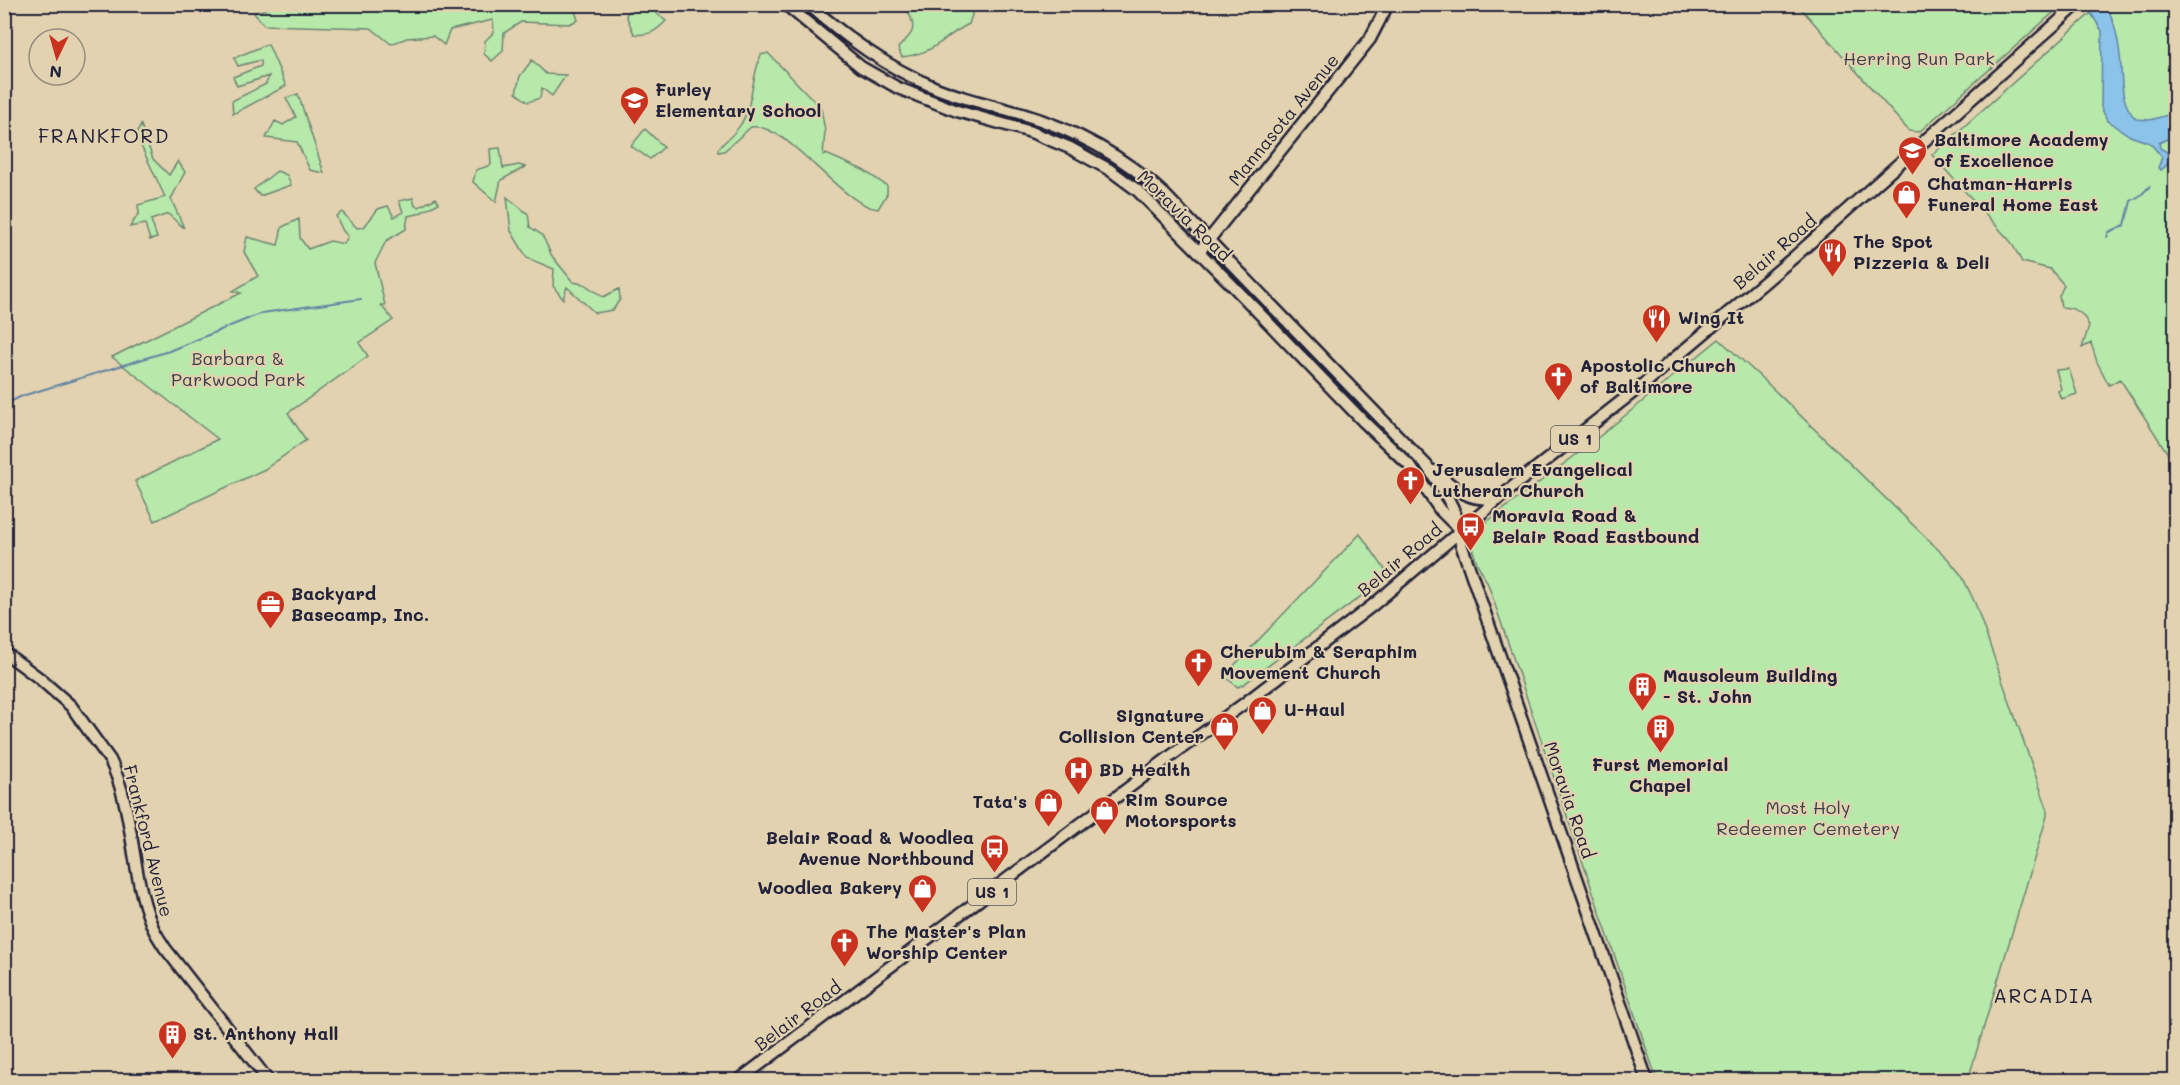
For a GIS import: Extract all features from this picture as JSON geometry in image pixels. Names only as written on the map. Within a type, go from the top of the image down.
[{"type":"main road","name":"Moravia Road","points":[[785,4],[861,67],[898,87],[957,111],[1031,132],[1086,156],[1137,190],[1410,466],[1440,510],[1461,531]]},
{"type":"main road","name":"Moravia Road","points":[[808,4],[863,49],[912,77],[946,92],[1054,124],[1105,149],[1149,180],[1427,466],[1455,509],[1461,531],[1461,544],[1647,1080]]},
{"type":"main road","name":"Mannasota Avenue","points":[[1199,252],[1370,39],[1388,4]]},
{"type":"main road","name":"Belair Road","points":[[739,1080],[1179,750],[1239,708],[1373,605],[1505,493],[1629,396],[1723,318],[1918,149],[2077,6]]},
{"type":"main road","points":[[1427,466],[1462,494],[1472,498],[1491,498],[1505,493]]},
{"type":"main road","name":"Frankford Avenue","points":[[4,652],[71,706],[105,752],[115,770],[125,806],[151,924],[165,948],[268,1080]]},
{"type":"green space","points":[[277,5],[573,5],[578,20],[569,24],[521,22],[504,33],[503,51],[492,61],[484,54],[485,41],[494,32],[493,20],[450,30],[444,45],[433,36],[407,38],[391,44],[371,28],[264,25],[254,13]]},
{"type":"green space","points":[[641,5],[648,5],[666,21],[652,32],[634,34],[626,15]]},
{"type":"green space","points":[[907,5],[971,5],[972,15],[969,24],[931,48],[902,57],[898,48],[913,28]]},
{"type":"green space","name":"Herring Run Park","points":[[1798,5],[2062,5],[1919,132],[1909,131]]},
{"type":"green space","name":"Herring Run Park","points":[[2100,5],[2175,5],[2175,465],[2120,379],[2109,385],[2097,362],[2091,343],[2082,348],[2089,326],[2078,312],[2071,308],[2061,307],[2059,296],[2064,285],[2050,269],[2022,262],[2011,242],[1932,155]]},
{"type":"green space","points":[[268,44],[286,86],[233,114],[232,101],[266,84],[269,76],[237,86],[233,77],[261,66],[261,60],[238,66],[234,58]]},
{"type":"green space","points":[[768,53],[821,108],[825,131],[823,155],[826,154],[863,170],[887,186],[887,194],[878,209],[863,204],[847,194],[797,149],[765,129],[751,127],[724,151],[718,152],[718,149],[741,124],[748,108],[761,55]]},
{"type":"green space","points":[[532,60],[546,74],[566,75],[552,96],[542,88],[540,98],[528,102],[516,93],[520,76]]},
{"type":"green space","points":[[298,94],[324,173],[310,170],[297,142],[266,138],[275,121],[283,125],[296,117],[286,98]]},
{"type":"green space","points":[[141,125],[153,159],[169,175],[178,161],[185,172],[171,199],[184,228],[168,214],[151,220],[157,238],[150,240],[145,224],[130,227],[139,213],[138,205],[165,197],[136,135]]},
{"type":"green space","points":[[645,129],[664,147],[650,159],[631,146]]},
{"type":"green space","points":[[500,148],[503,168],[519,165],[525,167],[501,180],[496,202],[473,182],[476,170],[491,165],[490,149]]},
{"type":"green space","points":[[277,171],[287,175],[291,185],[260,196],[254,189]]},
{"type":"green space","points":[[507,197],[528,214],[530,227],[542,235],[552,256],[573,282],[584,284],[603,297],[619,289],[620,299],[613,310],[595,313],[567,287],[563,299],[553,286],[554,269],[527,258],[511,231]]},
{"type":"green space","name":"Barbara & Parkwood Park","points":[[413,198],[415,206],[419,207],[436,198],[439,203],[418,214],[408,216],[406,229],[386,241],[375,263],[385,305],[381,305],[393,320],[359,343],[368,356],[288,413],[306,440],[265,469],[155,521],[135,481],[218,439],[112,357],[241,293],[233,291],[258,276],[244,252],[247,237],[278,245],[282,227],[299,219],[300,238],[308,249],[330,241],[344,244],[348,236],[336,216],[342,212],[357,228],[364,227],[378,209],[388,206],[394,217],[403,212],[399,201]]},
{"type":"green space","name":"Most Holy Redeemer Cemetery","points":[[1719,339],[1949,560],[1962,576],[1975,603],[2047,808],[2047,816],[1968,1080],[1657,1080],[1488,584],[1477,563],[1468,536],[1589,445]]},
{"type":"green space","points":[[2069,369],[2077,394],[2061,399],[2056,370]]},
{"type":"green space","points":[[1360,534],[1389,575],[1244,684],[1238,687],[1224,676]]},
{"type":"water","points":[[2081,5],[2106,5],[2109,11],[2118,42],[2122,89],[2126,105],[2136,119],[2150,120],[2175,113],[2175,135],[2159,143],[2160,148],[2170,157],[2167,165],[2161,170],[2158,168],[2162,157],[2150,143],[2130,136],[2107,120],[2101,107],[2102,31],[2091,13]]},
{"type":"waterway","points":[[2107,237],[2109,232],[2125,225],[2131,201],[2150,186]]},
{"type":"waterway","points":[[4,405],[22,396],[169,351],[262,313],[361,299]]},
{"type":"place","name":"Furley Elementary School","points":[[634,126]]},
{"type":"place","name":"Baltimore Academy of Excellence","points":[[1913,176]]},
{"type":"place","name":"Chatman-Harris Funeral Home East","points":[[1906,220]]},
{"type":"place","name":"The Spot Pizzeria & Deli","points":[[1832,278]]},
{"type":"place","name":"Wing It","points":[[1657,344]]},
{"type":"place","name":"Apostolic Church of Baltimore","points":[[1559,402]]},
{"type":"place","name":"Jerusalem Evangelical Lutheran Church","points":[[1411,506]]},
{"type":"place","name":"Moravia Road & Belair Road Eastbound","points":[[1471,552]]},
{"type":"place","name":"Backyard Basecamp, Inc.","points":[[270,630]]},
{"type":"place","name":"Cherubim & Seraphim Movement Church","points":[[1199,688]]},
{"type":"place","name":"Mausoleum Building - St. John","points":[[1642,712]]},
{"type":"place","name":"U-Haul","points":[[1263,736]]},
{"type":"place","name":"Signature Collision Center","points":[[1225,752]]},
{"type":"place","name":"Furst Memorial Chapel","points":[[1660,754]]},
{"type":"place","name":"BD Health","points":[[1078,796]]},
{"type":"place","name":"Tata's","points":[[1048,828]]},
{"type":"place","name":"Rim Source Motorsports","points":[[1104,836]]},
{"type":"place","name":"Belair Road & Woodlea Avenue Northbound","points":[[995,874]]},
{"type":"place","name":"Woodlea Bakery","points":[[923,914]]},
{"type":"place","name":"The Master's Plan Worship Center","points":[[845,968]]},
{"type":"place","name":"St. Anthony Hall","points":[[172,1060]]},
{"type":"district","name":"FRANKFORD","points":[[104,136]]},
{"type":"district","name":"ARCADIA","points":[[2044,996]]}]
